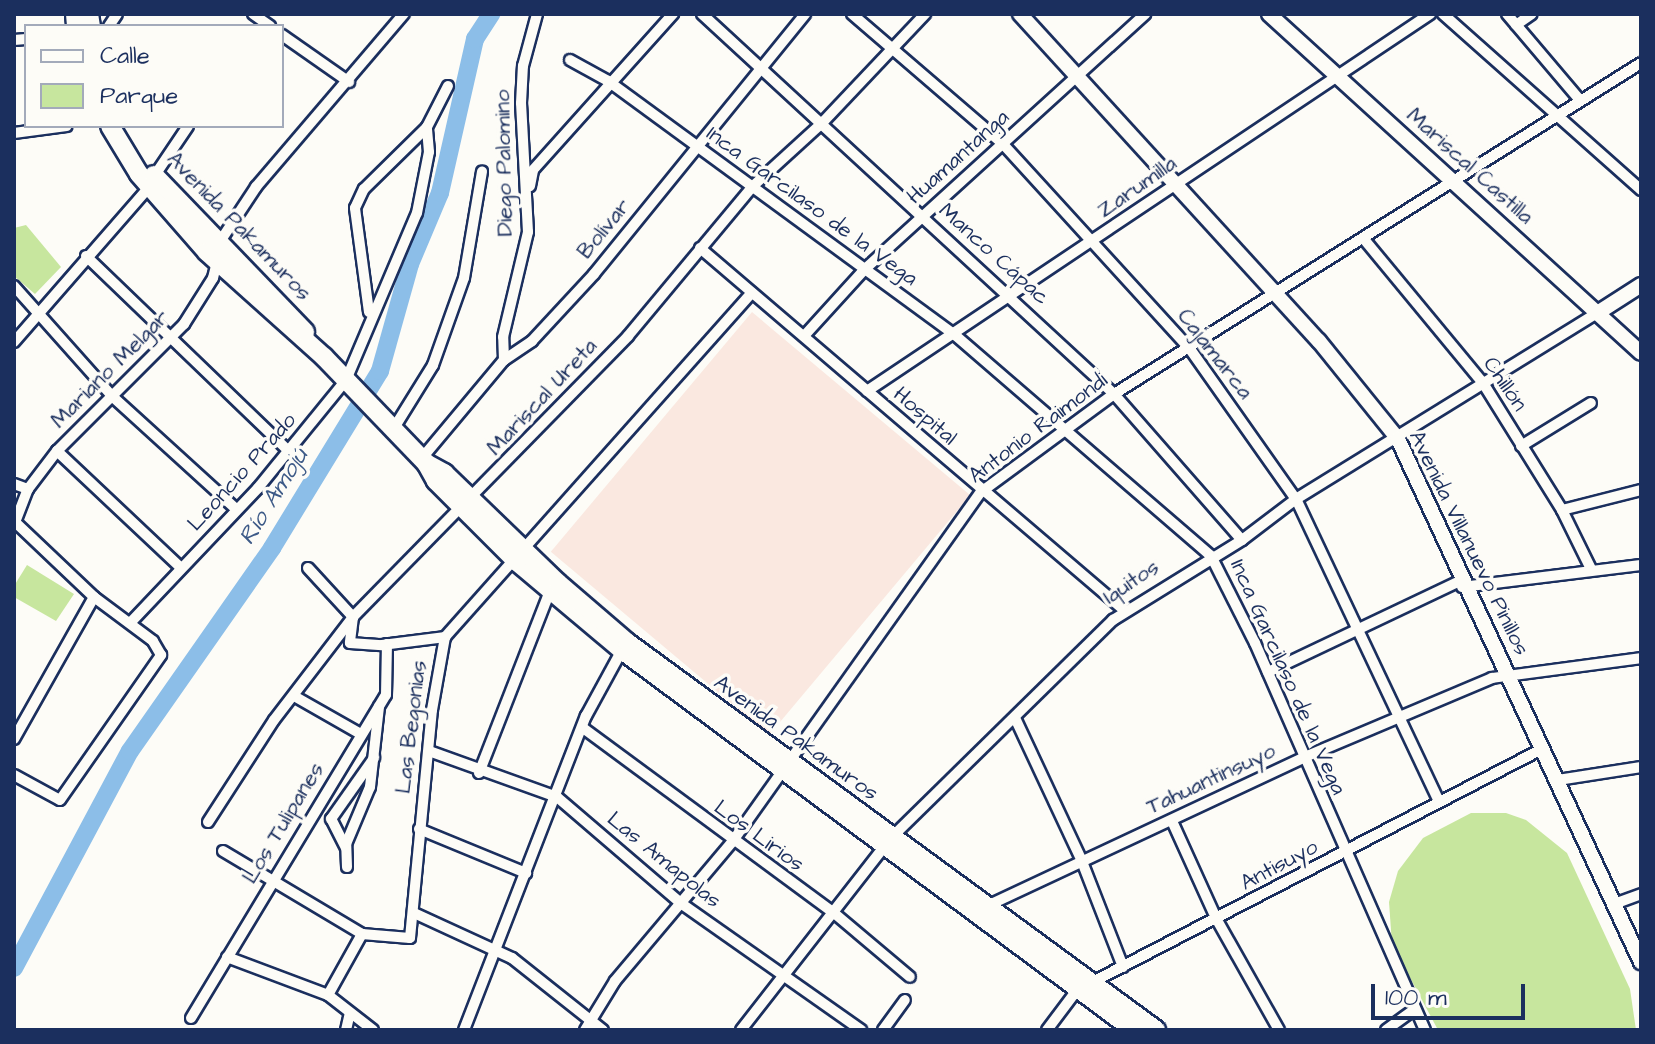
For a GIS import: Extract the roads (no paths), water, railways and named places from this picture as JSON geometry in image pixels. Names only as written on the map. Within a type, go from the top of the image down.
[{"type":"highway","points":[[112,128],[217,262],[324,357]]},
{"type":"highway","name":"Avenida Pakamuros","points":[[125,128],[152,181],[298,322],[324,357],[550,591],[622,650],[889,841],[1084,987],[1156,1030]]},
{"type":"highway","name":"Avenida Pakamuros","points":[[521,558],[784,766]]},
{"type":"highway","name":"Avenida Pakamuros","points":[[889,841],[987,906],[1134,1030]]},
{"type":"street","name":"Diego Palomino","points":[[504,360],[503,337],[528,232],[521,103],[523,66],[537,14]]},
{"type":"street","points":[[528,194],[533,170],[608,81],[673,14]]},
{"type":"street","name":"Manco Cápac","points":[[702,14],[763,65],[1012,295],[1114,394],[1242,540]]},
{"type":"street","name":"Bolívar","points":[[424,460],[504,360],[532,341],[594,274],[805,14]]},
{"type":"street","name":"Cajamarca","points":[[852,14],[1002,143],[1190,349],[1296,499],[1438,799]]},
{"type":"street","name":"Mariscal Ureta","points":[[208,822],[294,696],[353,617],[407,556],[468,504],[628,336],[753,186],[823,122],[925,14]]},
{"type":"street","name":"Avenida Villanuevo Pinillos","points":[[1020,14],[1319,341],[1398,439],[1461,584],[1508,674],[1641,962]]},
{"type":"street","name":"Huamantanga","points":[[804,336],[865,269],[1145,14]]},
{"type":"street","name":"Mariscal Castilla","points":[[1269,14],[1641,353]]},
{"type":"street","name":"Zarumilla","points":[[867,391],[955,335],[1430,14]]},
{"type":"street","points":[[1443,14],[1641,190]]},
{"type":"street","points":[[1507,14],[1580,100]]},
{"type":"street","points":[[1516,25],[1532,14]]},
{"type":"street","points":[[218,242],[256,187],[349,82],[399,15]]},
{"type":"street","points":[[284,36],[349,82]]},
{"type":"street","name":"Inca Garcilaso de la Vega","points":[[570,60],[608,81],[955,335],[1062,431],[1211,556],[1268,672],[1344,854],[1425,1030]]},
{"type":"street","points":[[1637,65],[1641,80]]},
{"type":"street","name":"Antonio Raimondi","points":[[588,1026],[615,981],[732,842],[981,492],[1114,394],[1455,183],[1637,65]]},
{"type":"street","points":[[365,334],[370,306],[355,208],[364,189],[427,127],[448,86]]},
{"type":"street","name":"Leoncio Prado","points":[[131,622],[350,384],[365,334],[417,213],[429,152],[427,127]]},
{"type":"street","points":[[14,133],[52,128]]},
{"type":"street","points":[[14,342],[152,181],[187,128]]},
{"type":"street","points":[[390,424],[433,365],[464,278],[482,172]]},
{"type":"street","name":"Chillón","points":[[1363,238],[1483,383],[1562,510],[1591,569]]},
{"type":"street","name":"Mariano Melgar","points":[[14,524],[28,489],[57,451],[170,340],[213,278],[218,242]]},
{"type":"street","name":"Hospital","points":[[700,248],[981,492],[1125,611]]},
{"type":"street","points":[[86,256],[290,452]]},
{"type":"street","name":"Iquitos","points":[[741,1030],[889,841],[1125,611],[1211,556],[1242,540],[1296,499],[1398,439],[1641,285]]},
{"type":"street","points":[[14,286],[113,397],[236,509]]},
{"type":"street","points":[[521,558],[752,293]]},
{"type":"street","points":[[1521,446],[1591,403]]},
{"type":"street","points":[[57,451],[181,568]]},
{"type":"street","points":[[14,484],[28,489]]},
{"type":"street","points":[[1562,510],[1641,490]]},
{"type":"street","points":[[14,524],[94,597],[153,641],[160,663],[74,786],[60,800],[14,775]]},
{"type":"street","name":"Las Begonias","points":[[362,934],[405,940],[415,932],[419,829],[445,637],[521,558]]},
{"type":"street","points":[[1268,672],[1356,626],[1461,584],[1641,565]]},
{"type":"street","points":[[308,568],[353,617],[350,643],[387,644],[445,637]]},
{"type":"street","points":[[479,773],[550,591]]},
{"type":"street","points":[[14,739],[94,597]]},
{"type":"street","name":"Los Tulipanes","points":[[191,1018],[359,733],[386,695],[387,644]]},
{"type":"street","points":[[465,1029],[583,728],[622,650]]},
{"type":"street","name":"Tahuantinsuyo","points":[[987,906],[1081,859],[1172,821],[1305,757],[1508,674],[1641,658]]},
{"type":"street","points":[[294,696],[359,733]]},
{"type":"street","points":[[346,848],[370,787],[380,705]]},
{"type":"street","points":[[1015,718],[1081,859],[1123,967]]},
{"type":"street","name":"Los Lirios","points":[[583,728],[732,842],[834,913],[910,977]]},
{"type":"street","name":"Antisuyo","points":[[1047,1030],[1084,987],[1344,854],[1438,799],[1542,749]]},
{"type":"street","name":"Las Amapolas","points":[[429,751],[479,773],[557,797],[682,904],[861,1030]]},
{"type":"street","points":[[347,867],[346,848],[331,819],[374,758]]},
{"type":"street","points":[[1558,780],[1641,767]]},
{"type":"street","points":[[1172,821],[1217,920],[1279,1030]]},
{"type":"street","points":[[419,829],[526,873]]},
{"type":"street","points":[[223,851],[362,934],[328,995]]},
{"type":"street","points":[[1614,904],[1641,894]]},
{"type":"street","points":[[414,913],[496,948],[588,1026],[603,1030]]},
{"type":"street","points":[[227,957],[328,995],[373,1030]]},
{"type":"street","points":[[883,1030],[905,1000]]},
{"type":"street","points":[[1386,1030],[1414,1010]]},
{"type":"street","points":[[346,1030],[350,1013]]},
{"type":"waterway","name":"Río Amojú","points":[[14,968],[130,751],[272,548],[380,371],[410,264],[440,193],[475,39],[491,14]]}]
